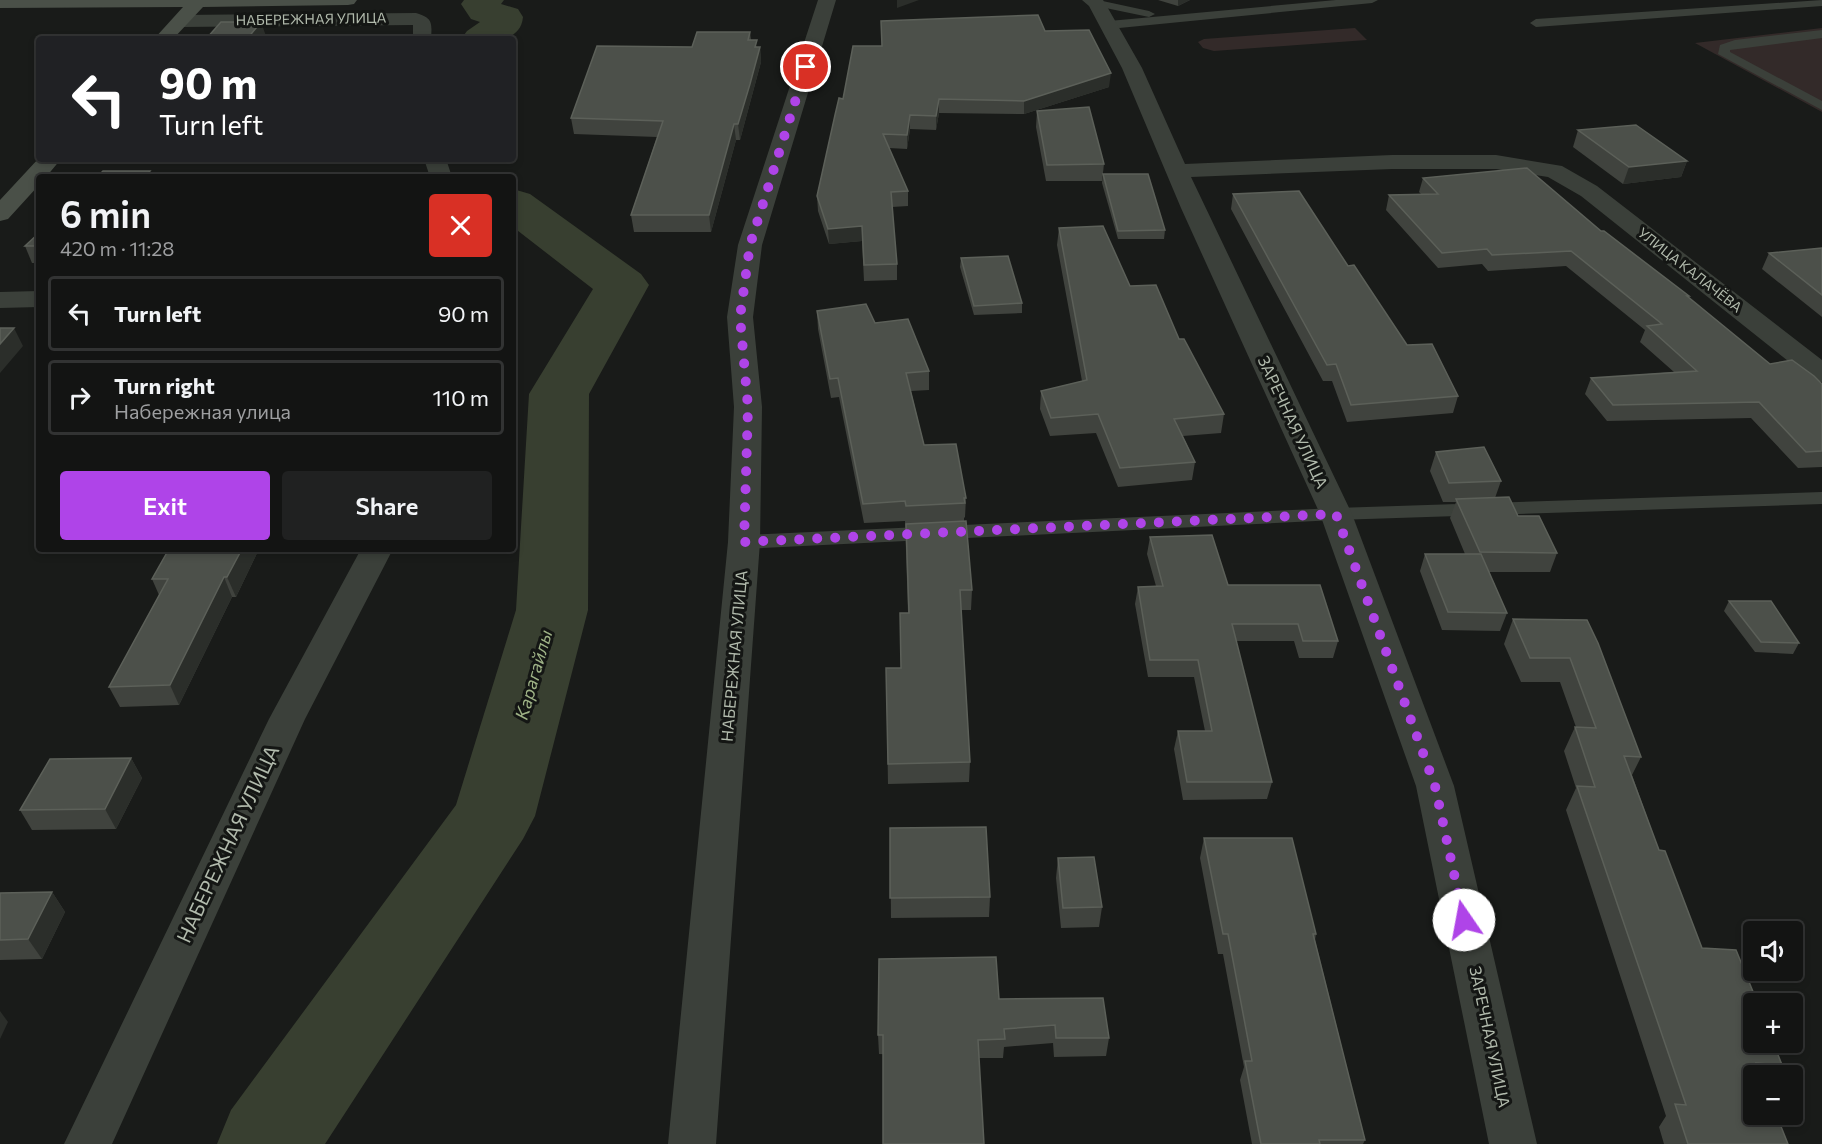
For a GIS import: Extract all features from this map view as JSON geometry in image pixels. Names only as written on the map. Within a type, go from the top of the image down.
[{"type":"main road","points":[[166,36],[199,0]]},
{"type":"main road","points":[[0,3],[348,0]]},
{"type":"main road","points":[[36,174],[47,162]]},
{"type":"main road","points":[[0,214],[36,174]]},
{"type":"street","name":"НАБЕРЕЖНАЯ УЛИЦА","points":[[692,1144],[744,542],[748,407],[740,317],[750,245],[826,0]]},
{"type":"street","name":"ЗАРЕЧНАЯ УЛИЦА","points":[[1099,9],[1131,68],[1176,171],[1336,514],[1435,786],[1513,1144]]},
{"type":"street","name":"НАБЕРЕЖНАЯ УЛИЦА","points":[[182,21],[416,19],[423,22],[422,36]]},
{"type":"street","name":"УЛИЦА КАЛАЧЁВА","points":[[1176,171],[1392,162],[1496,162],[1554,171],[1589,191],[1822,375]]},
{"type":"street","points":[[0,300],[36,299]]},
{"type":"street","name":"НАБЕРЕЖНАЯ УЛИЦА","points":[[88,1144],[287,719],[375,552]]},
{"type":"lane","points":[[1099,9],[1173,23],[1372,0]]},
{"type":"lane","points":[[1536,23],[1822,3]]},
{"type":"lane","points":[[1099,9],[1173,23]]},
{"type":"lane","points":[[1822,34],[1735,44],[1724,48],[1724,54],[1822,106]]},
{"type":"lane","points":[[744,542],[1336,514],[1822,498]]},
{"type":"shaded area","points":[[1355,28],[1367,40],[1214,51],[1203,48],[1198,42],[1204,39]]},
{"type":"shaded area","points":[[1822,28],[1822,112],[1695,43]]},
{"type":"building","points":[[1038,15],[1045,31],[1089,30],[1111,73],[1024,101],[939,99],[936,116],[910,115],[907,135],[883,134],[908,191],[891,192],[897,264],[864,265],[862,226],[828,229],[817,196],[839,98],[843,99],[853,46],[882,46],[881,21]]},
{"type":"building","points":[[221,22],[261,22],[249,36],[209,36]]},
{"type":"building","points":[[697,32],[750,32],[748,40],[757,40],[755,47],[760,47],[738,124],[734,124],[709,215],[631,215],[663,121],[571,118],[597,46],[692,47]]},
{"type":"building","points":[[1089,107],[1104,164],[1047,165],[1037,111]]},
{"type":"building","points":[[1636,125],[1687,161],[1629,167],[1578,130]]},
{"type":"building","points":[[1527,168],[1601,231],[1689,296],[1687,296],[1770,364],[1792,360],[1814,376],[1822,384],[1822,451],[1806,452],[1759,402],[1613,405],[1591,378],[1697,371],[1647,326],[1662,324],[1571,251],[1492,255],[1487,249],[1442,253],[1389,195],[1438,194],[1423,178]]},
{"type":"building","points":[[103,171],[150,171],[148,174],[100,174]]},
{"type":"building","points":[[1103,174],[1148,174],[1165,230],[1118,231]]},
{"type":"building","points":[[1299,191],[1348,266],[1354,265],[1407,345],[1432,344],[1458,396],[1351,405],[1336,364],[1327,365],[1233,194]]},
{"type":"building","points":[[1103,226],[1130,286],[1156,285],[1179,339],[1184,339],[1224,414],[1174,419],[1195,462],[1120,468],[1098,414],[1051,418],[1041,391],[1087,380],[1059,228]]},
{"type":"building","points":[[36,236],[36,246],[25,246]]},
{"type":"building","points":[[1822,248],[1822,295],[1769,253]]},
{"type":"building","points":[[1008,256],[1022,303],[974,306],[961,258]]},
{"type":"building","points":[[866,304],[875,323],[908,319],[929,371],[906,373],[924,445],[956,444],[965,503],[906,506],[905,501],[863,504],[838,378],[830,379],[817,311]]},
{"type":"building","points":[[0,328],[14,328],[0,344]]},
{"type":"building","points":[[1484,447],[1501,481],[1449,483],[1436,452]]},
{"type":"building","points":[[1509,497],[1518,516],[1539,516],[1557,553],[1480,552],[1456,499]]},
{"type":"building","points":[[966,521],[972,590],[960,590],[970,762],[888,764],[886,668],[901,668],[900,613],[909,613],[906,524]]},
{"type":"building","points":[[1212,535],[1228,585],[1320,585],[1338,641],[1303,641],[1298,624],[1232,624],[1272,782],[1187,782],[1178,731],[1212,731],[1198,660],[1150,660],[1138,587],[1163,586],[1150,537]]},
{"type":"building","points":[[167,552],[240,552],[227,577],[224,577],[170,685],[109,687],[168,579],[152,579]]},
{"type":"building","points":[[1425,554],[1481,554],[1507,613],[1448,612]]},
{"type":"building","points":[[1729,601],[1771,601],[1799,643],[1761,642]]},
{"type":"building","points":[[1513,619],[1587,620],[1641,757],[1624,756],[1659,850],[1665,851],[1702,948],[1736,950],[1743,967],[1743,981],[1749,981],[1754,993],[1743,993],[1743,1053],[1777,1053],[1782,1065],[1756,1063],[1757,1065],[1743,1065],[1743,1125],[1780,1125],[1788,1144],[1688,1144],[1675,1104],[1686,1105],[1577,786],[1595,787],[1575,727],[1596,728],[1570,658],[1530,658]]},
{"type":"building","points":[[131,758],[105,809],[20,810],[50,759]]},
{"type":"building","points":[[986,827],[990,897],[890,898],[890,828]]},
{"type":"building","points":[[1204,838],[1292,838],[1316,934],[1313,934],[1365,1140],[1319,1140],[1320,1144],[1261,1144],[1245,1061],[1252,1061],[1228,934],[1223,934]]},
{"type":"building","points":[[1094,857],[1102,907],[1063,908],[1058,858]]},
{"type":"building","points":[[52,892],[28,939],[0,940],[0,893]]},
{"type":"building","points":[[996,957],[999,999],[1103,998],[1109,1038],[1056,1038],[1055,1025],[1004,1029],[1005,1039],[978,1040],[984,1144],[883,1144],[883,1035],[878,1035],[879,959]]},
{"type":"waterway","name":"Карагайлы","points":[[485,0],[480,4],[484,11],[504,17],[503,24],[485,36]]},
{"type":"waterway","name":"Карагайлы","points":[[267,1144],[494,816],[552,610],[559,394],[622,285],[516,206]]},
{"type":"route","points":[[806,67],[750,245],[747,263],[740,317],[748,407],[744,542],[1336,514],[1435,786],[1464,920]]}]
